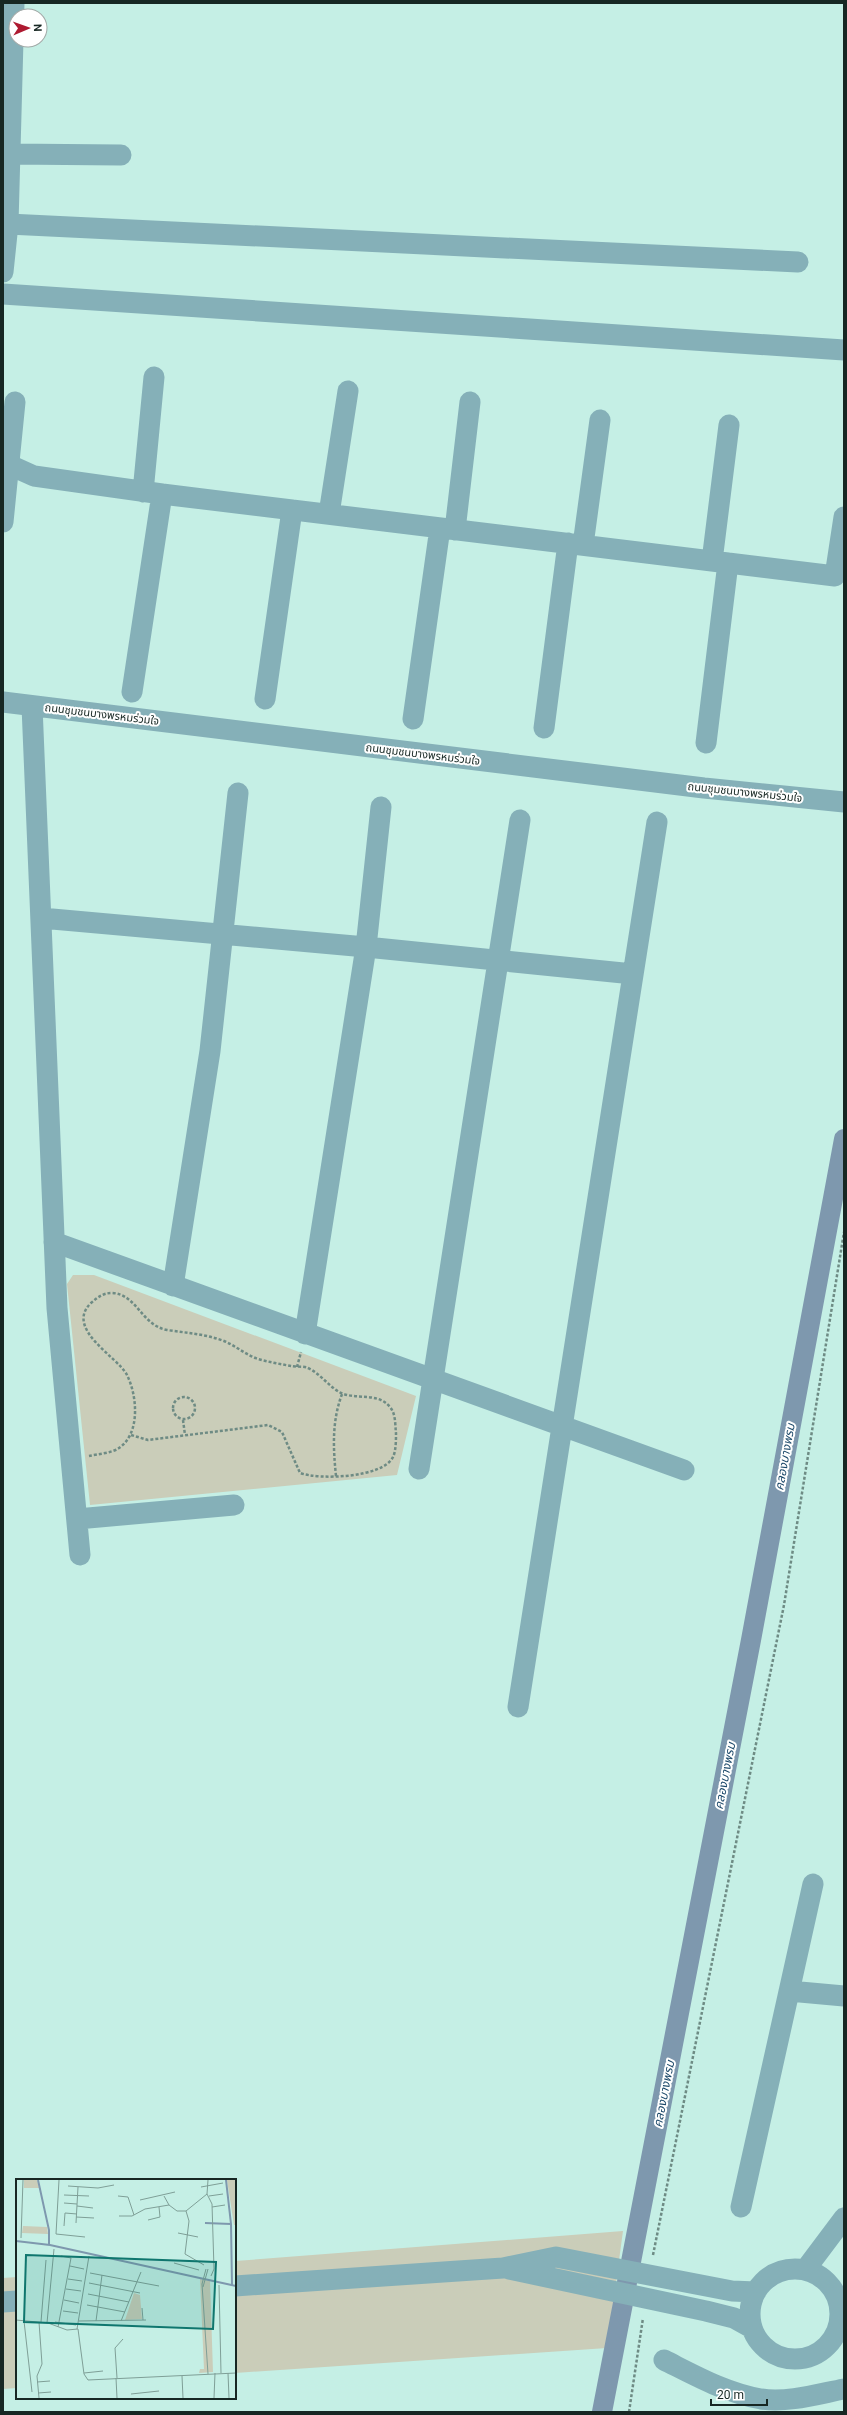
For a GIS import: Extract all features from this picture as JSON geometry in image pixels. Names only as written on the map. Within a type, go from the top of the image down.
[{"type":"street","points":[[3,4],[14,3],[7,176],[8,224],[3,272]]},
{"type":"street","points":[[7,176],[121,155]]},
{"type":"street","points":[[8,224],[798,262]]},
{"type":"street","points":[[3,294],[844,350]]},
{"type":"street","points":[[132,692],[153,493],[154,377]]},
{"type":"street","points":[[329,514],[348,391]]},
{"type":"street","points":[[3,522],[6,463],[15,402]]},
{"type":"street","points":[[413,719],[470,402]]},
{"type":"street","points":[[544,728],[575,544],[600,420]]},
{"type":"street","points":[[706,743],[729,425]]},
{"type":"street","points":[[6,463],[34,476],[153,493],[836,576],[844,517]]},
{"type":"street","points":[[265,699],[292,510]]},
{"type":"street","name":"ถนนชุมชนบางพรหมร่วมใจ","points":[[3,702],[704,788],[844,802]]},
{"type":"street","points":[[32,706],[57,1308],[80,1555]]},
{"type":"street","points":[[173,1286],[210,1051],[238,793]]},
{"type":"street","points":[[305,1334],[366,947],[382,807]]},
{"type":"street","points":[[418,1469],[520,820]]},
{"type":"street","points":[[518,1707],[657,822]]},
{"type":"street","points":[[41,918],[366,947],[633,974]]},
{"type":"street","points":[[54,1242],[684,1470]]},
{"type":"street","points":[[77,1519],[234,1505]]},
{"type":"street","points":[[741,2207],[813,1884]]},
{"type":"street","points":[[789,1991],[844,1996]]},
{"type":"street","points":[[805,2270],[844,2218]]},
{"type":"street","points":[[236,2286],[503,2268],[556,2257],[732,2291],[756,2292]]},
{"type":"street","points":[[503,2268],[551,2280],[706,2311],[734,2318],[752,2328]]},
{"type":"street","points":[[784,2270],[805,2270],[825,2279],[834,2291],[839,2304],[840,2318],[836,2332],[828,2345],[815,2354],[801,2359],[785,2358],[771,2352],[759,2342],[752,2328],[750,2313],[756,2292],[760,2284],[771,2275],[784,2270]]},
{"type":"street","points":[[3,2302],[16,2301]]},
{"type":"street","points":[[664,2360],[719,2388],[762,2399],[797,2398],[844,2389]]},
{"type":"path","points":[[652,2262],[784,1605],[844,1232]]},
{"type":"path","points":[[71,1458],[118,1449],[131,1434],[134,1419],[134,1398],[127,1374],[116,1362],[100,1350],[90,1336],[85,1319],[87,1308],[100,1296],[112,1293],[128,1296],[151,1324],[166,1330],[212,1337],[226,1342],[255,1358],[308,1368],[342,1394],[375,1398],[390,1406],[395,1418],[396,1438],[393,1458],[379,1470],[336,1476],[310,1476],[300,1473],[282,1432],[268,1426],[148,1440],[131,1434]]},
{"type":"path","points":[[336,1476],[333,1443],[336,1410],[342,1394]]},
{"type":"path","points":[[186,1397],[194,1404],[194,1412],[190,1418],[183,1420],[176,1417],[173,1406],[176,1400],[186,1397]]},
{"type":"path","points":[[183,1420],[185,1435]]},
{"type":"path","points":[[629,2412],[644,2314]]},
{"type":"green space","points":[[73,1275],[94,1275],[416,1396],[397,1475],[90,1505],[67,1284]]},
{"type":"green space","points":[[623,2231],[607,2348],[236,2373],[236,2261]]},
{"type":"green space","points":[[16,2277],[16,2388],[3,2389],[3,2278]]},
{"type":"waterway","name":"คลองบางพรม","points":[[602,2412],[751,1640],[844,1139]]}]
